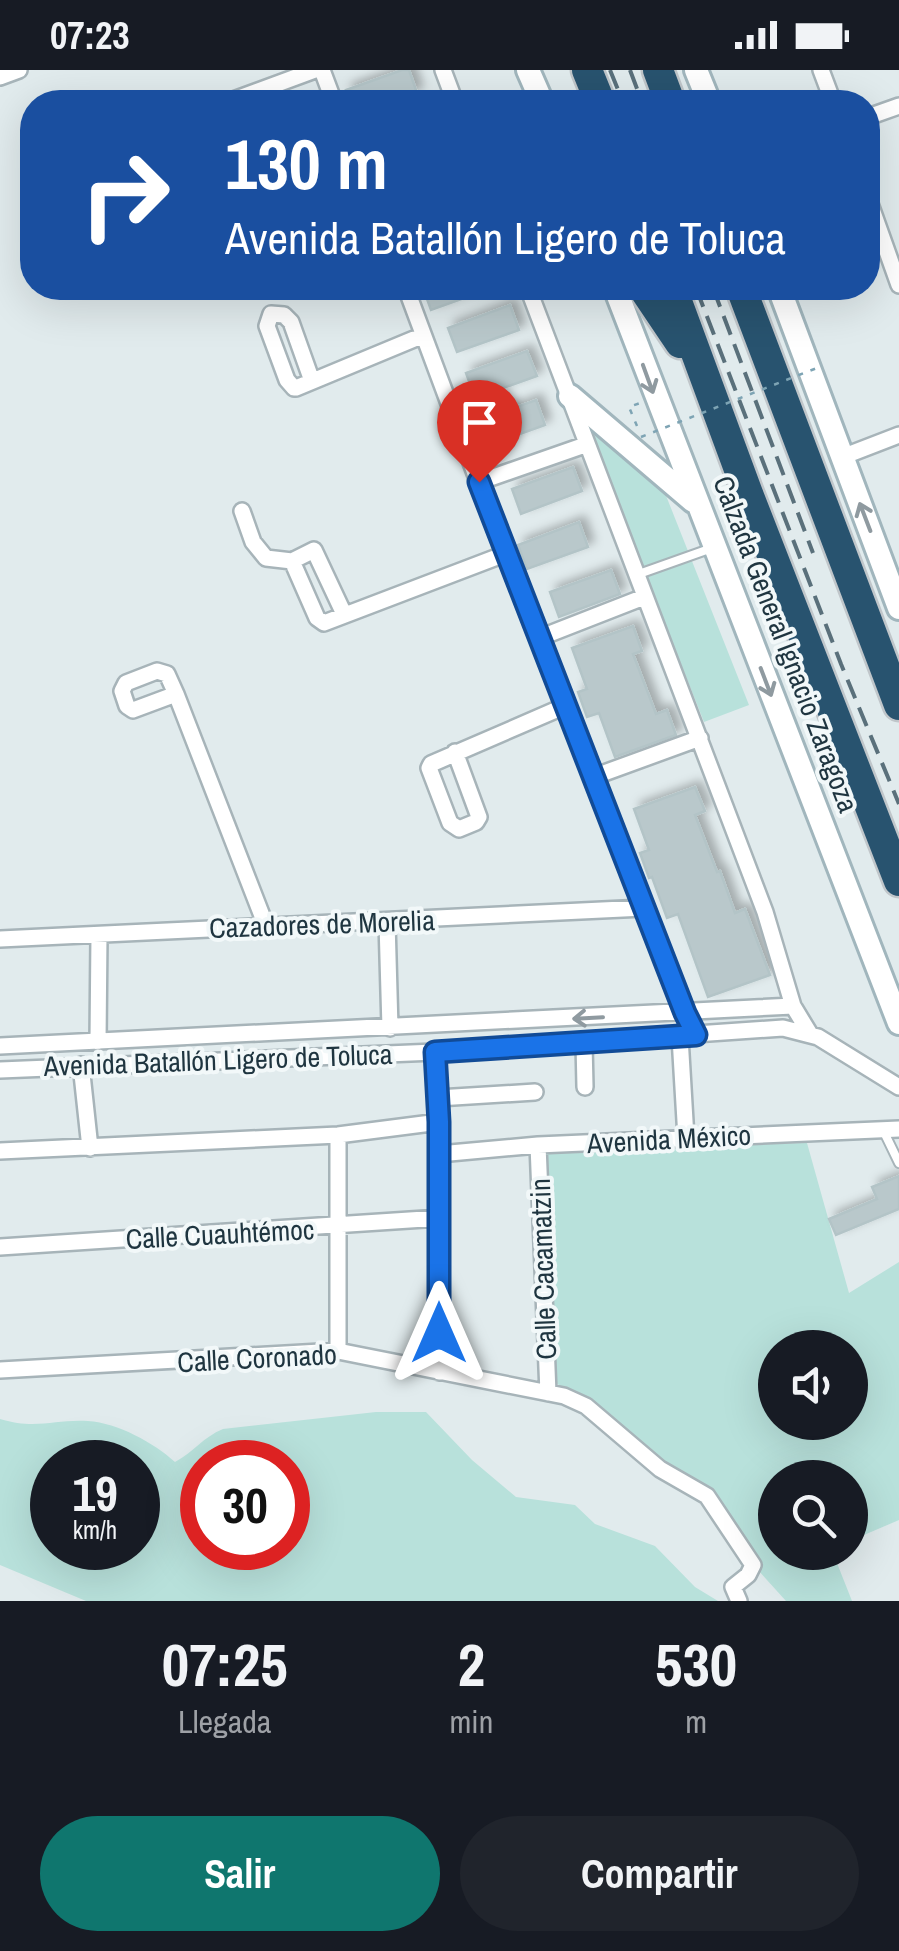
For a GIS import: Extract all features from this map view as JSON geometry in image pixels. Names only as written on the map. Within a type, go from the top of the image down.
[{"type":"highway","points":[[651,300],[713,394]]},
{"type":"highway","name":"Calzada General Ignacio Zaragoza","points":[[677,300],[899,881]]},
{"type":"highway","points":[[746,300],[899,705]]},
{"type":"highway","points":[[767,300],[787,407]]},
{"type":"main road","name":"Calzada General Ignacio Zaragoza","points":[[619,300],[899,1023]]},
{"type":"main road","points":[[783,300],[899,608]]},
{"type":"main road","points":[[570,396],[698,506]]},
{"type":"street","points":[[0,77],[19,70]]},
{"type":"street","points":[[262,90],[318,70]]},
{"type":"street","points":[[880,232],[899,285]]},
{"type":"street","points":[[410,300],[685,1013],[686,1138]]},
{"type":"street","points":[[533,300],[765,912],[793,1006],[810,1034]]},
{"type":"street","points":[[312,381],[424,337]]},
{"type":"street","points":[[842,457],[899,435]]},
{"type":"street","points":[[479,482],[586,445]]},
{"type":"street","points":[[242,511],[258,551],[266,558],[292,561],[314,550],[344,614]]},
{"type":"street","points":[[292,561],[319,620],[326,622],[506,554]]},
{"type":"street","points":[[539,638],[644,597]]},
{"type":"street","points":[[176,694],[266,926]]},
{"type":"street","points":[[455,752],[479,817],[456,829],[450,823],[430,764],[455,752],[565,706]]},
{"type":"street","points":[[594,777],[700,738]]},
{"type":"street","name":"Cazadores de Morelia","points":[[0,939],[644,908]]},
{"type":"street","points":[[387,922],[390,1028]]},
{"type":"street","points":[[98,1042],[99,935]]},
{"type":"street","name":"Avenida Batallón Ligero de Toluca","points":[[0,1046],[793,1006]]},
{"type":"street","name":"Avenida Batallón Ligero de Toluca","points":[[0,1070],[435,1052],[783,1028],[810,1034],[899,1087]]},
{"type":"street","points":[[584,1043],[585,1086]]},
{"type":"street","points":[[435,1052],[439,1122],[439,1372]]},
{"type":"street","points":[[81,1065],[90,1148]]},
{"type":"street","points":[[438,1098],[535,1092]]},
{"type":"street","points":[[0,1151],[338,1136],[439,1122]]},
{"type":"street","name":"Avenida México","points":[[439,1154],[538,1145],[891,1130]]},
{"type":"street","points":[[338,1136],[338,1350]]},
{"type":"street","name":"Calle Cacamatzin","points":[[538,1145],[548,1393]]},
{"type":"street","name":"Calle Cuauhtémoc","points":[[0,1247],[336,1228],[440,1218]]},
{"type":"street","name":"Calle Coronado","points":[[0,1370],[338,1350],[564,1396],[586,1406],[660,1469],[707,1496],[753,1565],[748,1575],[733,1587],[739,1601]]},
{"type":"lane","points":[[636,575],[714,548]]},
{"type":"lane","points":[[891,1130],[899,1163]]},
{"type":"path","points":[[629,407],[641,437],[822,366]]},
{"type":"green space","points":[[588,430],[663,488],[749,705],[704,722]]},
{"type":"green space","points":[[807,1143],[849,1293],[899,1262],[899,1520],[868,1533],[868,1460],[758,1460],[758,1557],[708,1487],[663,1464],[551,1379],[540,1148]]},
{"type":"green space","points":[[376,1412],[426,1412],[472,1460],[516,1497],[575,1505],[595,1524],[655,1546],[695,1587],[718,1601],[86,1601],[0,1565],[0,1419],[24,1424],[99,1423],[143,1440],[30,1440],[30,1570],[160,1570],[160,1450],[175,1462],[180,1459],[180,1570],[310,1570],[310,1440],[205,1440],[223,1429]]},
{"type":"green space","points":[[758,1570],[840,1570],[852,1601],[786,1601]]},
{"type":"building","points":[[409,70],[416,90],[346,90]]},
{"type":"building","points":[[427,300],[459,300],[431,310]]},
{"type":"building","points":[[510,305],[519,330],[457,352],[448,328]]},
{"type":"building","points":[[527,351],[537,376],[475,398],[466,373]]},
{"type":"building","points":[[536,400],[545,425],[484,447],[474,422]]},
{"type":"building","points":[[573,467],[582,491],[521,514],[512,489]]},
{"type":"building","points":[[579,522],[588,547],[527,569],[518,545]]},
{"type":"building","points":[[611,570],[620,594],[559,617],[550,592]]},
{"type":"building","points":[[633,626],[642,651],[633,654],[656,714],[667,710],[676,735],[615,757],[599,713],[587,717],[578,692],[587,689],[572,648]]},
{"type":"building","points":[[695,787],[705,811],[695,815],[717,872],[720,871],[735,913],[745,909],[770,975],[708,997],[678,914],[667,918],[652,877],[649,878],[640,853],[649,850],[634,809]]},
{"type":"building","points":[[899,1176],[899,1209],[836,1235],[829,1219],[877,1199],[872,1187]]},
{"type":"railway","points":[[610,70],[618,90]]},
{"type":"railway","points":[[630,70],[638,90]]},
{"type":"railway","points":[[701,300],[899,804]]},
{"type":"railway","points":[[718,300],[813,553]]},
{"type":"route","points":[[439,1333],[439,1122],[435,1052],[696,1035],[479,482]]}]
